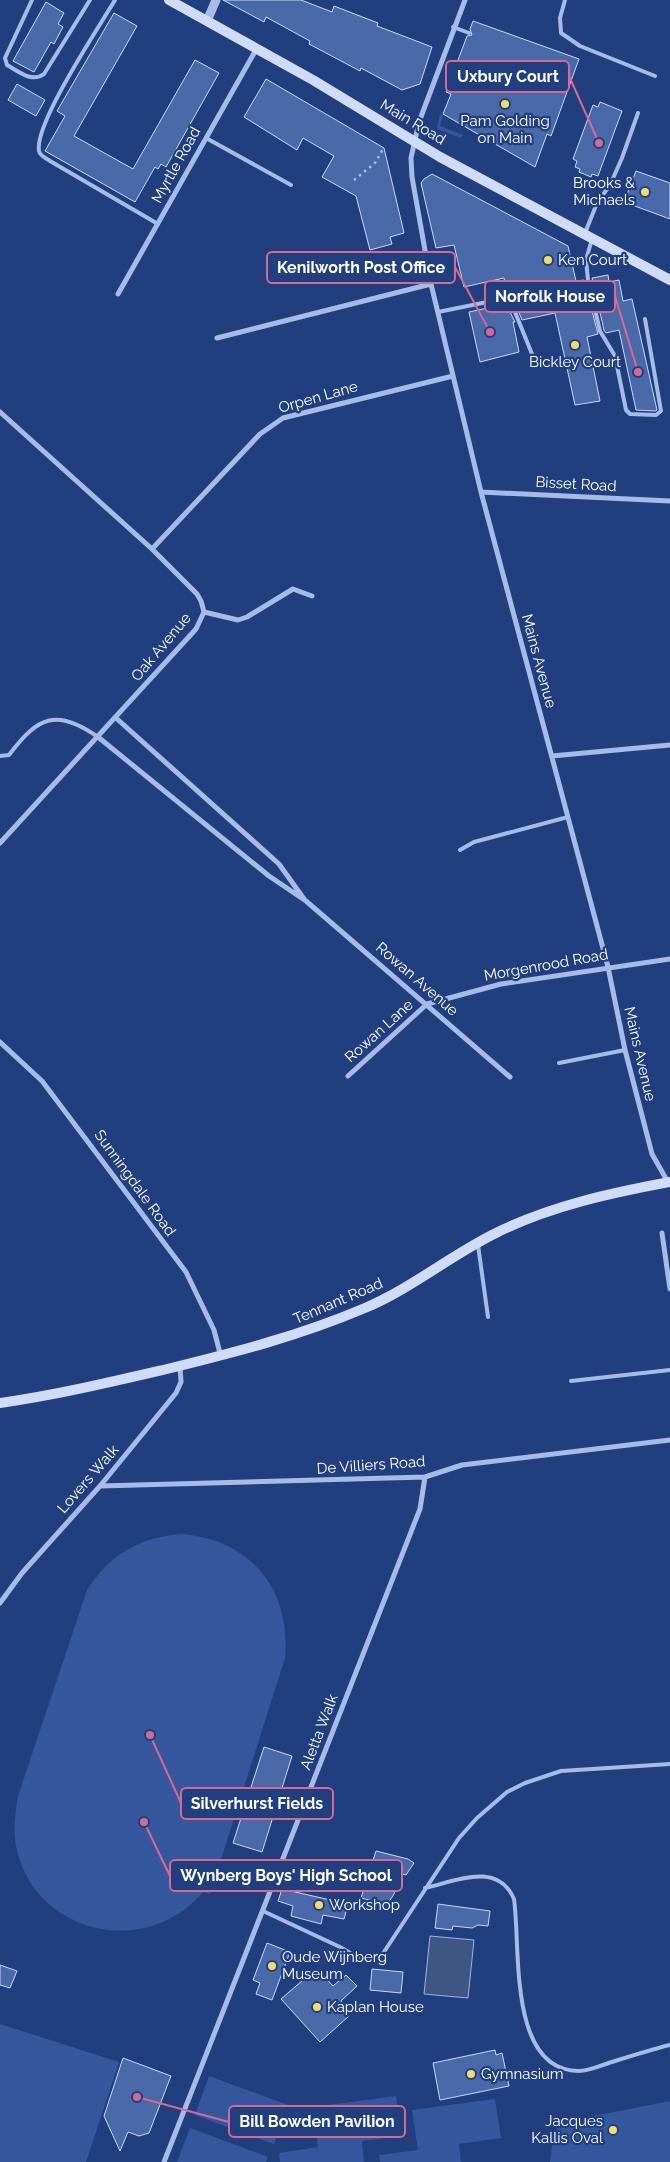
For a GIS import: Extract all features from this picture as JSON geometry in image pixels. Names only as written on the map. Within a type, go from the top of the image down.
[{"type":"main road","name":"Main Road","points":[[169,0],[257,48],[440,157],[670,280]]},
{"type":"main road","name":"Tennant Road","points":[[0,1403],[61,1392],[221,1357],[279,1341],[366,1308],[388,1297],[478,1243],[532,1217],[604,1196],[669,1184]]},
{"type":"street","points":[[207,21],[216,0]]},
{"type":"street","name":"Mains Avenue","points":[[465,0],[453,27],[419,122],[411,158],[412,177],[431,284],[481,492],[608,967],[625,1050],[654,1160],[669,1184]]},
{"type":"street","name":"Myrtle Road","points":[[118,294],[257,48]]},
{"type":"street","points":[[217,338],[431,284]]},
{"type":"street","name":"Orpen Lane","points":[[152,549],[260,434],[282,418],[453,376]]},
{"type":"street","name":"Oak Avenue","points":[[0,412],[152,549],[197,594],[204,612],[196,629],[0,843]]},
{"type":"street","name":"Bisset Road","points":[[481,492],[670,501]]},
{"type":"street","points":[[204,612],[238,620],[247,617],[293,589],[312,596]]},
{"type":"street","name":"Rowan Avenue","points":[[116,718],[279,864],[306,901]]},
{"type":"street","name":"Rowan Avenue","points":[[98,737],[269,876],[306,901],[510,1077]]},
{"type":"street","points":[[552,756],[670,745]]},
{"type":"street","name":"Morgenrood Road","points":[[427,1004],[501,984],[670,959]]},
{"type":"street","name":"Rowan Lane","points":[[348,1076],[427,1004]]},
{"type":"street","name":"Sunningdale Road","points":[[0,1042],[42,1081],[186,1272],[214,1330],[221,1357]]},
{"type":"street","points":[[662,1232],[670,1285]]},
{"type":"street","name":"Lovers Walk","points":[[0,1603],[22,1574],[100,1486],[176,1394],[181,1382],[180,1366]]},
{"type":"street","name":"De Villiers Road","points":[[100,1486],[425,1478],[462,1465],[670,1440]]},
{"type":"street","name":"Aletta Walk","points":[[164,2162],[420,1509],[425,1478]]},
{"type":"lane","points":[[32,0],[5,58],[7,65],[33,78],[39,78],[44,74],[90,0]]},
{"type":"lane","points":[[115,0],[76,65],[41,130],[39,151],[41,155],[50,161],[158,224]]},
{"type":"lane","points":[[566,0],[560,18],[561,33],[580,46],[655,76]]},
{"type":"lane","points":[[453,27],[469,33]]},
{"type":"lane","points":[[638,113],[610,185],[597,203],[589,235],[586,260],[588,280],[600,331],[615,356],[626,410],[630,414],[656,415],[661,410],[646,319]]},
{"type":"lane","points":[[206,138],[291,184]]},
{"type":"lane","points":[[438,312],[507,298],[513,307],[532,354]]},
{"type":"lane","points":[[0,756],[8,755],[21,739],[46,719],[65,719],[81,725],[98,737]]},
{"type":"lane","points":[[460,850],[474,842],[568,817]]},
{"type":"lane","points":[[559,1063],[625,1050]]},
{"type":"lane","points":[[478,1243],[488,1317]]},
{"type":"lane","points":[[570,1381],[670,1370]]},
{"type":"lane","points":[[263,1911],[340,1947],[358,1958],[370,1961],[382,1955],[460,1838],[477,1818],[507,1792],[525,1782],[561,1771],[670,1764]]},
{"type":"lane","points":[[425,1888],[480,1875],[494,1877],[506,1885],[514,1899],[521,1994],[527,2028],[536,2046],[556,2065],[572,2070],[587,2070],[670,2045]]},
{"type":"path","points":[[354,180],[375,163],[383,149]]},
{"type":"shaded area","points":[[440,114],[443,115],[440,126],[463,135],[461,138],[437,129]]},
{"type":"shaded area","points":[[182,1534],[206,1538],[228,1546],[262,1572],[273,1590],[281,1610],[285,1633],[285,1658],[210,1894],[203,1892],[179,1913],[152,1926],[123,1931],[94,1928],[68,1917],[44,1900],[27,1876],[15,1840],[18,1796],[87,1590],[106,1566],[127,1550],[153,1539]]},
{"type":"shaded area","points":[[430,1936],[474,1940],[468,1998],[424,1994]]},
{"type":"shaded area","points":[[0,2024],[119,2062],[86,2162],[0,2162]]},
{"type":"shaded area","points":[[209,2076],[288,2105],[274,2144],[195,2115]]},
{"type":"shaded area","points":[[396,2096],[401,2136],[362,2141],[364,2162],[280,2162],[279,2153],[318,2147],[313,2107]]},
{"type":"shaded area","points":[[495,2099],[501,2138],[459,2144],[461,2162],[380,2162],[379,2155],[418,2150],[412,2110]]},
{"type":"shaded area","name":"Jacques Kallis Oval","points":[[670,2101],[670,2162],[550,2162],[554,2132],[563,2122]]},
{"type":"shaded area","points":[[190,2128],[268,2157],[266,2162],[177,2162]]},
{"type":"building","points":[[223,0],[301,0],[332,12],[334,6],[378,23],[377,26],[432,47],[420,84],[402,90],[361,68],[360,71],[309,44],[310,41],[266,17],[264,22]]},
{"type":"building","points":[[46,2],[64,13],[58,24],[63,27],[54,44],[51,42],[34,72],[13,61]]},
{"type":"building","points":[[114,13],[137,26],[74,136],[133,169],[195,60],[219,73],[166,167],[161,164],[158,169],[155,167],[135,202],[45,151],[65,116],[57,111]]},
{"type":"building","name":"Pam Golding on Main","points":[[473,21],[579,59],[551,136],[547,134],[535,167],[443,114],[451,94],[446,92],[467,36],[472,35],[470,29]]},
{"type":"building","points":[[266,79],[384,148],[404,233],[390,237],[392,244],[370,250],[356,196],[322,177],[334,156],[303,138],[297,150],[244,117]]},
{"type":"building","points":[[17,84],[45,100],[36,116],[8,100]]},
{"type":"building","points":[[600,102],[622,111],[598,176],[592,174],[591,177],[579,172],[580,169],[575,167],[577,161],[573,159],[593,105],[598,107]]},
{"type":"building","name":"Brooks & Michaels","points":[[636,171],[670,183],[670,219],[624,202]]},
{"type":"building","points":[[432,174],[568,246],[576,281],[584,280],[598,334],[587,337],[600,401],[575,405],[555,313],[522,320],[516,305],[507,294],[504,278],[464,287],[454,245],[436,248],[421,183]]},
{"type":"building","points":[[608,275],[609,282],[619,280],[623,301],[632,299],[657,410],[655,411],[636,410],[619,330],[606,333],[604,330],[592,278]]},
{"type":"building","points":[[506,304],[515,322],[513,322],[519,352],[480,362],[469,312]]},
{"type":"building","points":[[264,1747],[292,1756],[262,1852],[233,1843]]},
{"type":"building","points":[[376,1851],[408,1859],[414,1863],[406,1875],[399,1873],[394,1894],[387,1905],[361,1898]]},
{"type":"building","name":"Workshop","points":[[282,1889],[348,1904],[344,1919],[323,1915],[321,1924],[291,1916],[293,1906],[278,1901]]},
{"type":"building","points":[[438,1904],[490,1911],[488,1926],[478,1925],[472,1928],[453,1926],[452,1930],[435,1928]]},
{"type":"building","name":"Oude Wijnberg Museum","points":[[267,1943],[290,1952],[272,2000],[256,1994],[260,1983],[253,1980]]},
{"type":"building","points":[[0,1965],[17,1971],[10,1988],[0,1985]]},
{"type":"building","points":[[372,1969],[403,1972],[401,1993],[370,1990]]},
{"type":"building","name":"Kaplan House","points":[[310,1974],[317,1980],[323,1975],[333,1986],[346,1975],[357,1986],[341,2001],[348,2009],[347,2013],[349,2016],[320,2042],[281,1999]]},
{"type":"building","name":"Gymnasium","points":[[495,2050],[496,2055],[502,2053],[509,2086],[440,2100],[433,2063]]},
{"type":"building","points":[[123,2058],[171,2076],[149,2133],[139,2136],[128,2132],[120,2151],[104,2116]]},
{"type":"place","name":"Pam Golding on Main","points":[[505,104]]},
{"type":"place","name":"Uxbury Court","points":[[599,143]]},
{"type":"place","name":"Brooks & Michaels","points":[[645,192]]},
{"type":"place","name":"Ken Court","points":[[548,260]]},
{"type":"place","name":"Kenilworth Post Office","points":[[490,332]]},
{"type":"place","name":"Bickley Court","points":[[575,345]]},
{"type":"place","name":"Norfolk House","points":[[638,372]]},
{"type":"place","name":"Silverhurst Fields","points":[[150,1735]]},
{"type":"place","name":"Wynberg Boys' High School","points":[[144,1822]]},
{"type":"place","name":"Workshop","points":[[319,1905]]},
{"type":"place","name":"Oude Wijnberg Museum","points":[[272,1966]]},
{"type":"place","name":"Kaplan House","points":[[317,2007]]},
{"type":"place","name":"Gymnasium","points":[[471,2074]]},
{"type":"place","name":"Bill Bowden Pavilion","points":[[137,2097]]},
{"type":"place","name":"Jacques Kallis Oval","points":[[613,2130]]}]
